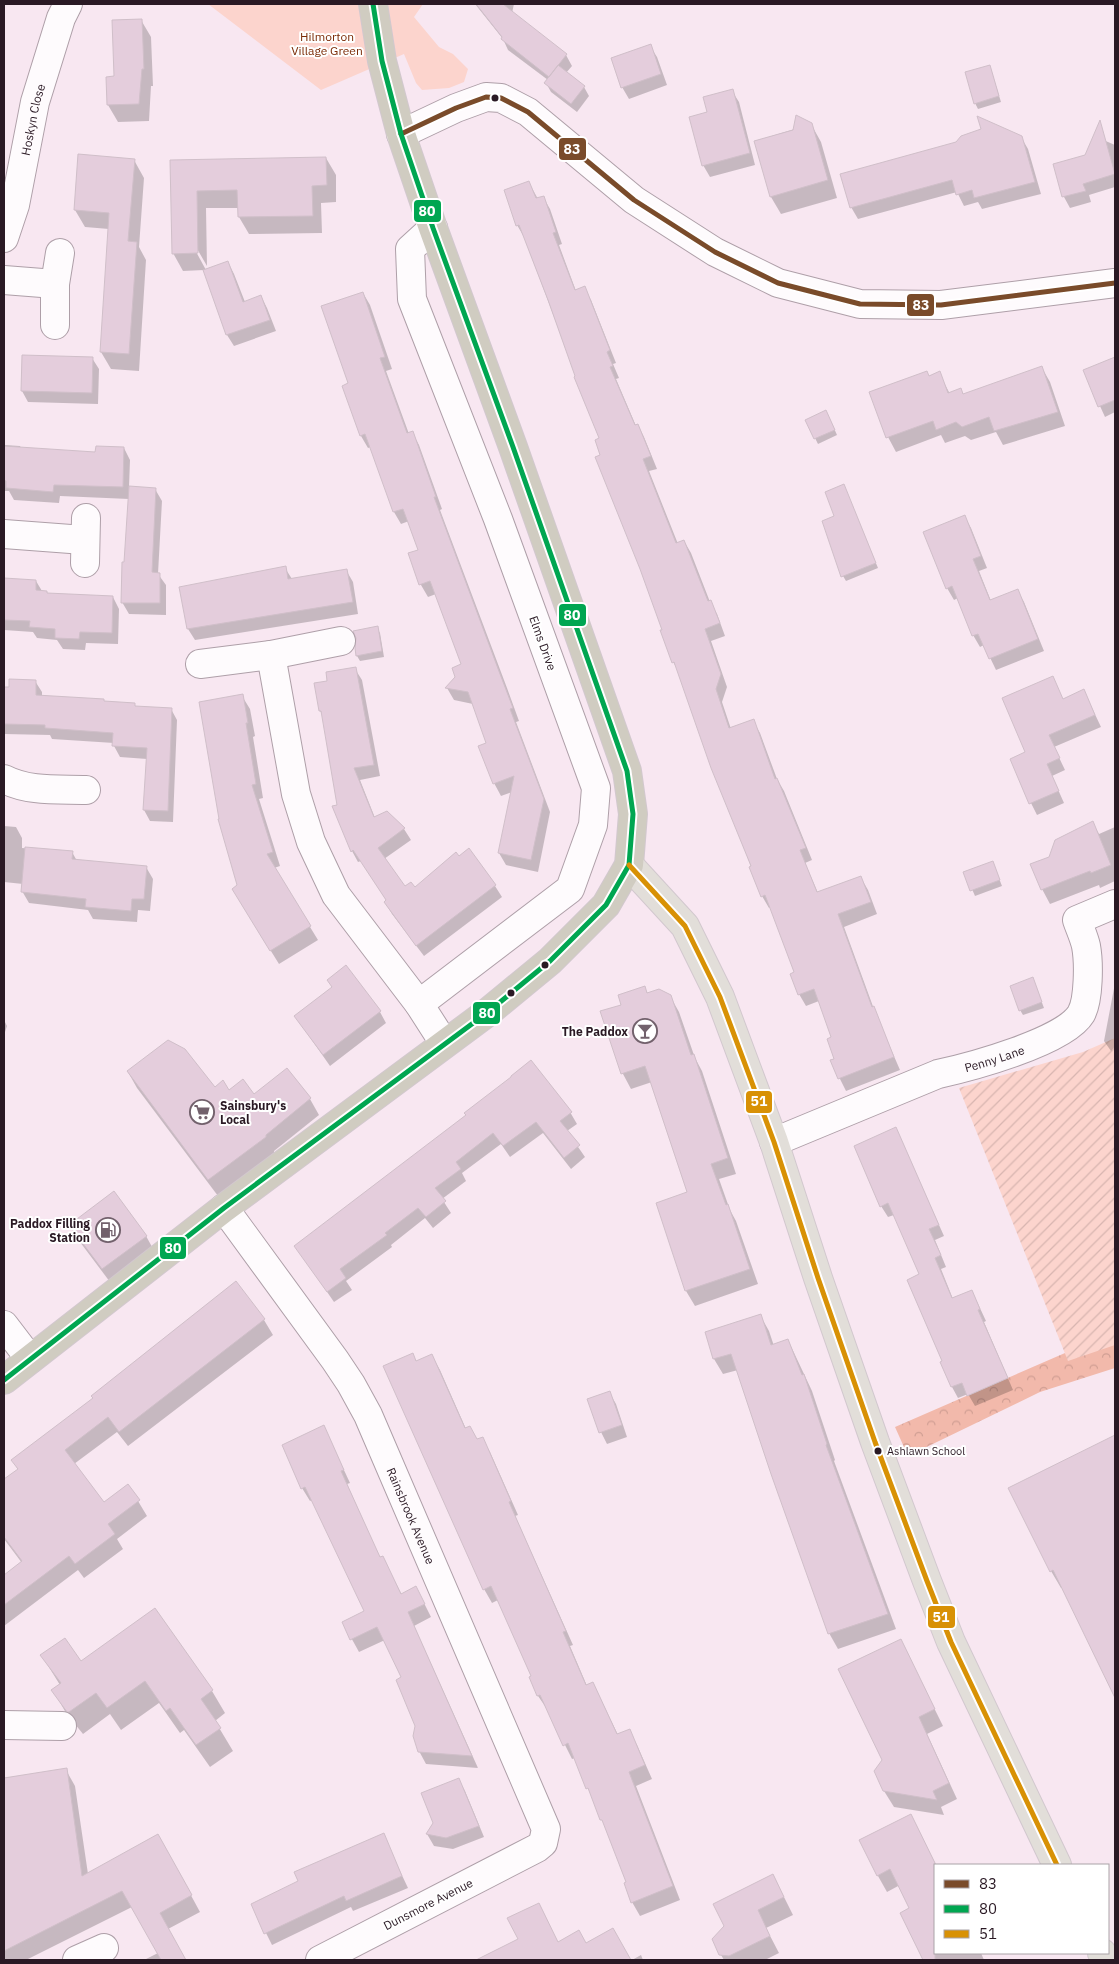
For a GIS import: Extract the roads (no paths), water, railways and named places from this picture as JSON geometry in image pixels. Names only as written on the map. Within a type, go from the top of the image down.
[{"type":"highway","points":[[4,1380],[224,1208],[488,1012],[550,961],[606,905],[629,865],[633,814],[627,772],[401,134],[382,61],[373,4]]},
{"type":"main road","points":[[629,865],[685,926],[720,997],[774,1142],[818,1278],[890,1485],[951,1642],[1058,1864]]},
{"type":"street","name":"Hoskyn Close","points":[[4,238],[15,205],[35,102],[61,18],[68,4]]},
{"type":"street","points":[[401,134],[456,108],[486,98],[501,98],[528,112],[634,200],[715,252],[778,283],[860,304],[941,305],[1115,282]]},
{"type":"street","name":"Elms Drive","points":[[418,1004],[570,889],[593,825],[596,788],[498,519],[412,298],[410,249],[433,228]]},
{"type":"street","points":[[55,325],[55,284],[60,253]]},
{"type":"street","points":[[4,280],[55,284]]},
{"type":"street","points":[[4,534],[85,540]]},
{"type":"street","points":[[200,664],[271,655],[341,641]]},
{"type":"street","points":[[271,655],[296,794],[311,842],[336,895],[418,1004],[444,1043]]},
{"type":"street","points":[[4,779],[11,783],[32,788],[86,790]]},
{"type":"street","name":"Penny Lane","points":[[774,1142],[938,1074],[966,1068],[1033,1045],[1065,1029],[1081,1015],[1086,1000],[1086,947],[1077,920],[1115,904]]},
{"type":"street","name":"Rainsbrook Avenue","points":[[224,1208],[336,1360],[368,1415],[544,1822],[545,1835],[543,1843],[537,1848]]},
{"type":"street","points":[[4,1325],[30,1359]]},
{"type":"street","points":[[4,1724],[62,1726]]},
{"type":"street","name":"Dunsmore Avenue","points":[[320,1960],[537,1848]]},
{"type":"street","points":[[77,1960],[104,1948]]},
{"type":"place","name":"The Paddox","points":[[645,1031]]},
{"type":"place","name":"Sainsbury's Local","points":[[202,1112]]},
{"type":"place","name":"Paddox Filling Station","points":[[108,1230]]},
{"type":"place","name":"Ashlawn School","points":[[878,1451]]},
{"type":"park label","name":"Hilmorton Village Green","points":[[327,43]]}]
